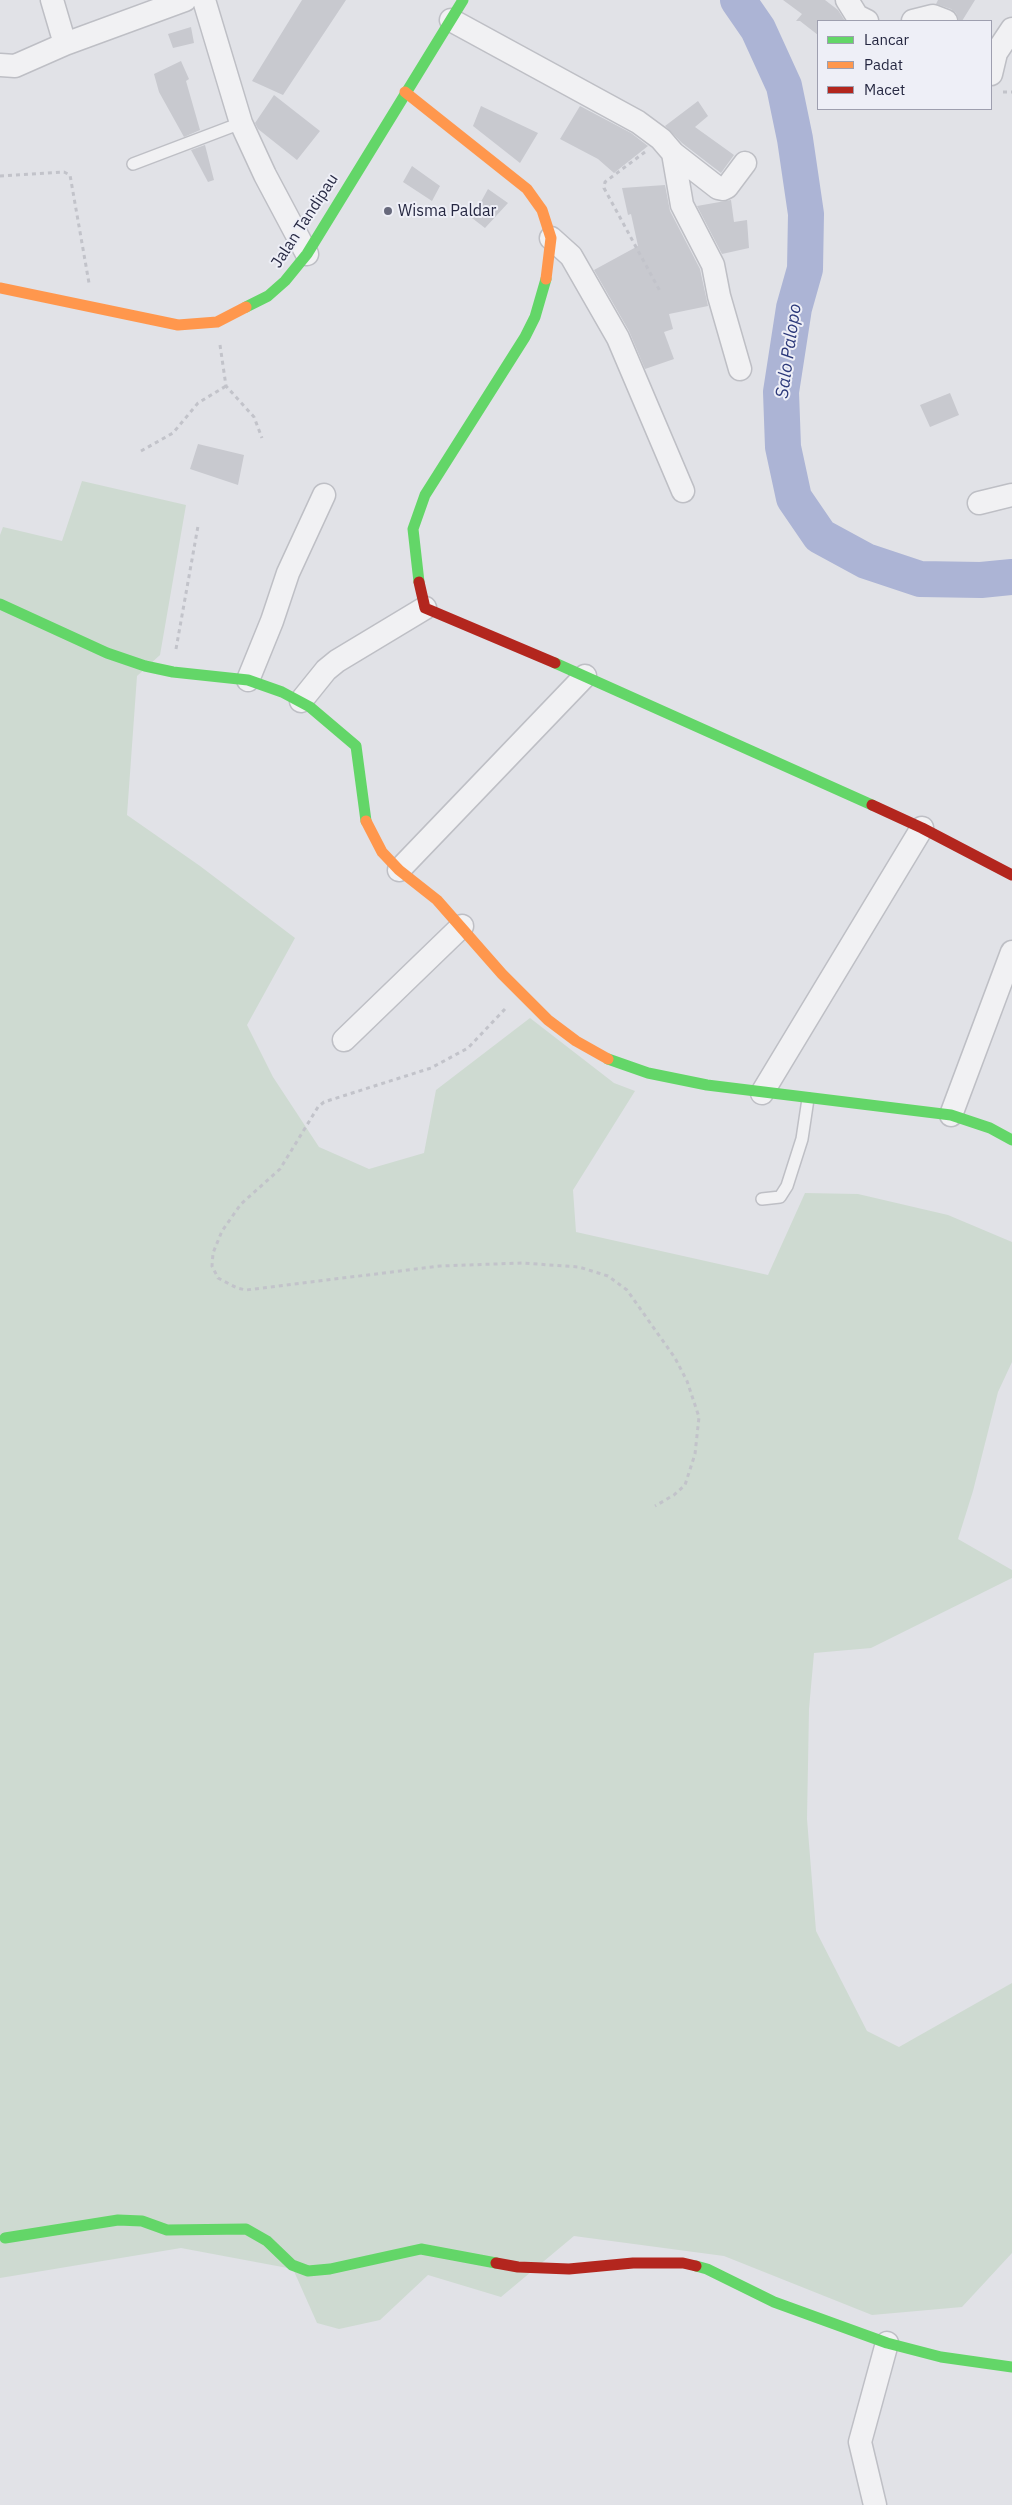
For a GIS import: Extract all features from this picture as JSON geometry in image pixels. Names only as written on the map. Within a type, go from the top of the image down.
[{"type":"street","points":[[52,0],[65,44]]},
{"type":"street","points":[[0,65],[16,66],[65,44],[185,0]]},
{"type":"street","points":[[204,0],[241,123],[265,175],[307,254]]},
{"type":"street","name":"Jalan Tandipau","points":[[0,288],[178,325],[217,322],[268,296],[285,281],[307,254],[463,0]]},
{"type":"street","points":[[847,0],[857,16],[865,20]]},
{"type":"street","points":[[916,20],[933,16],[943,20]]},
{"type":"street","points":[[451,20],[638,122],[723,190],[734,180],[744,162]]},
{"type":"street","points":[[993,51],[1012,29]]},
{"type":"street","points":[[405,92],[527,188],[542,210],[551,238],[550,262],[544,293],[533,322],[425,495],[413,529],[419,587],[425,608]]},
{"type":"street","points":[[667,146],[682,205],[713,264],[719,296],[740,369]]},
{"type":"street","points":[[551,238],[571,256],[618,338],[683,491]]},
{"type":"street","points":[[248,680],[272,621],[288,573],[324,495]]},
{"type":"street","points":[[979,503],[1012,495]]},
{"type":"street","points":[[0,604],[107,652],[145,666],[173,672],[248,680],[301,701],[354,743],[358,752],[362,797],[367,824],[382,852],[399,870],[437,900],[520,992],[561,1031],[614,1062],[648,1073],[707,1085],[808,1099],[952,1115],[990,1128],[1012,1140]]},
{"type":"street","points":[[425,608],[585,676],[922,828],[1012,875]]},
{"type":"street","points":[[301,701],[326,670],[337,661],[425,608]]},
{"type":"street","points":[[399,870],[585,676]]},
{"type":"street","points":[[762,1093],[922,828]]},
{"type":"street","points":[[344,1040],[462,926]]},
{"type":"street","points":[[952,1115],[1012,952]]},
{"type":"street","points":[[6,2238],[118,2220],[142,2221],[167,2230],[246,2229],[267,2241],[292,2265],[308,2270],[330,2269],[377,2257],[421,2249],[518,2267],[569,2269],[633,2263],[683,2263],[707,2269],[774,2302],[847,2326],[887,2343],[941,2357],[1012,2367]]},
{"type":"street","points":[[874,2505],[860,2442],[887,2343]]},
{"type":"lane","points":[[133,164],[241,123]]},
{"type":"lane","points":[[762,1199],[780,1198],[787,1186],[802,1139],[808,1099]]},
{"type":"path","points":[[661,293],[604,186],[667,146]]},
{"type":"path","points":[[0,176],[60,172],[70,175],[93,308]]},
{"type":"path","points":[[217,322],[226,386],[254,418],[262,438]]},
{"type":"path","points":[[142,451],[174,433],[198,403],[226,386]]},
{"type":"path","points":[[173,672],[184,596],[198,526]]},
{"type":"path","points":[[520,992],[468,1048],[431,1068],[324,1102],[318,1107],[280,1169],[241,1204],[222,1231],[213,1253],[212,1266],[218,1278],[237,1288],[246,1290],[440,1266],[522,1263],[579,1267],[608,1276],[627,1290],[675,1358],[687,1381],[699,1417],[695,1454],[685,1485],[655,1506]]},
{"type":"shaded area","points":[[82,481],[186,505],[160,655],[137,676],[127,815],[200,866],[295,938],[247,1025],[273,1077],[319,1147],[369,1169],[424,1153],[436,1090],[530,1018],[614,1083],[635,1091],[573,1190],[576,1232],[768,1275],[805,1193],[858,1194],[948,1215],[1012,1242],[1012,1362],[998,1392],[973,1491],[958,1539],[1012,1570],[1012,1578],[871,1648],[814,1653],[809,1709],[807,1819],[816,1931],[867,2031],[899,2047],[1012,1983],[1012,2253],[962,2307],[872,2315],[724,2256],[574,2236],[501,2297],[428,2275],[380,2320],[339,2329],[317,2323],[293,2269],[181,2248],[0,2278],[0,535],[3,527],[62,541]]},
{"type":"building","points":[[302,0],[346,0],[283,95],[252,81]]},
{"type":"building","points":[[783,0],[825,0],[838,10],[844,20],[817,20],[817,34],[800,21],[796,21],[802,14]]},
{"type":"building","points":[[938,0],[975,0],[963,20],[959,20],[956,13],[951,9],[936,4]]},
{"type":"building","points":[[191,27],[194,43],[173,48],[168,34]]},
{"type":"building","points":[[181,61],[189,79],[186,81],[200,130],[184,137],[159,92],[154,74]]},
{"type":"building","points":[[274,95],[320,131],[297,160],[258,129],[255,123]]},
{"type":"building","points":[[698,101],[708,116],[695,127],[734,155],[721,173],[682,143],[665,126]]},
{"type":"building","points":[[481,106],[538,133],[520,163],[473,126]]},
{"type":"building","points":[[580,106],[631,133],[648,146],[614,173],[598,159],[560,139]]},
{"type":"building","points":[[205,145],[214,180],[208,182],[191,150]]},
{"type":"building","points":[[412,166],[440,186],[432,201],[403,182]]},
{"type":"building","points":[[665,185],[670,211],[700,269],[708,306],[669,314],[673,329],[664,332],[674,359],[645,369],[629,331],[594,270],[638,246],[631,214],[628,215],[622,188]]},
{"type":"building","points":[[488,189],[508,203],[485,228],[472,218]]},
{"type":"building","points":[[731,200],[734,222],[747,220],[749,248],[722,254],[697,206]]},
{"type":"building","points":[[950,393],[959,415],[930,427],[920,405]]},
{"type":"building","points":[[198,444],[244,455],[238,485],[190,469]]},
{"type":"waterway","name":"Salo Palopo","points":[[738,0],[758,29],[784,86],[795,139],[806,214],[805,269],[794,308],[781,392],[783,447],[794,498],[820,536],[866,561],[920,579],[981,580],[1012,577]]},
{"type":"traffic: fast","points":[[246,307],[268,296],[285,281],[307,254],[463,0]]},
{"type":"traffic: fast","points":[[419,582],[413,529],[425,495],[525,337],[535,317],[546,279]]},
{"type":"traffic: fast","points":[[0,604],[107,653],[145,666],[173,672],[248,680],[282,692],[310,707],[356,746],[366,821]]},
{"type":"traffic: fast","points":[[555,663],[872,805]]},
{"type":"traffic: fast","points":[[608,1059],[648,1073],[707,1085],[951,1115],[990,1128],[1012,1140]]},
{"type":"traffic: fast","points":[[5,2238],[118,2220],[142,2221],[167,2230],[246,2229],[267,2241],[292,2265],[308,2271],[330,2269],[421,2249],[496,2263]]},
{"type":"traffic: fast","points":[[696,2266],[707,2269],[774,2302],[887,2343],[941,2357],[1012,2367]]},
{"type":"traffic: slow","points":[[405,92],[527,189],[542,210],[551,238],[546,279]]},
{"type":"traffic: slow","points":[[0,288],[178,325],[217,322],[246,307]]},
{"type":"traffic: slow","points":[[366,821],[382,852],[399,870],[437,900],[502,974],[548,1020],[576,1041],[608,1059]]},
{"type":"traffic: jam","points":[[419,582],[425,608],[555,663]]},
{"type":"traffic: jam","points":[[872,805],[922,828],[1012,875]]},
{"type":"traffic: jam","points":[[496,2263],[518,2267],[569,2269],[633,2263],[683,2263],[696,2266]]},
{"type":"place","name":"Wisma Paldar","points":[[388,211]]}]
